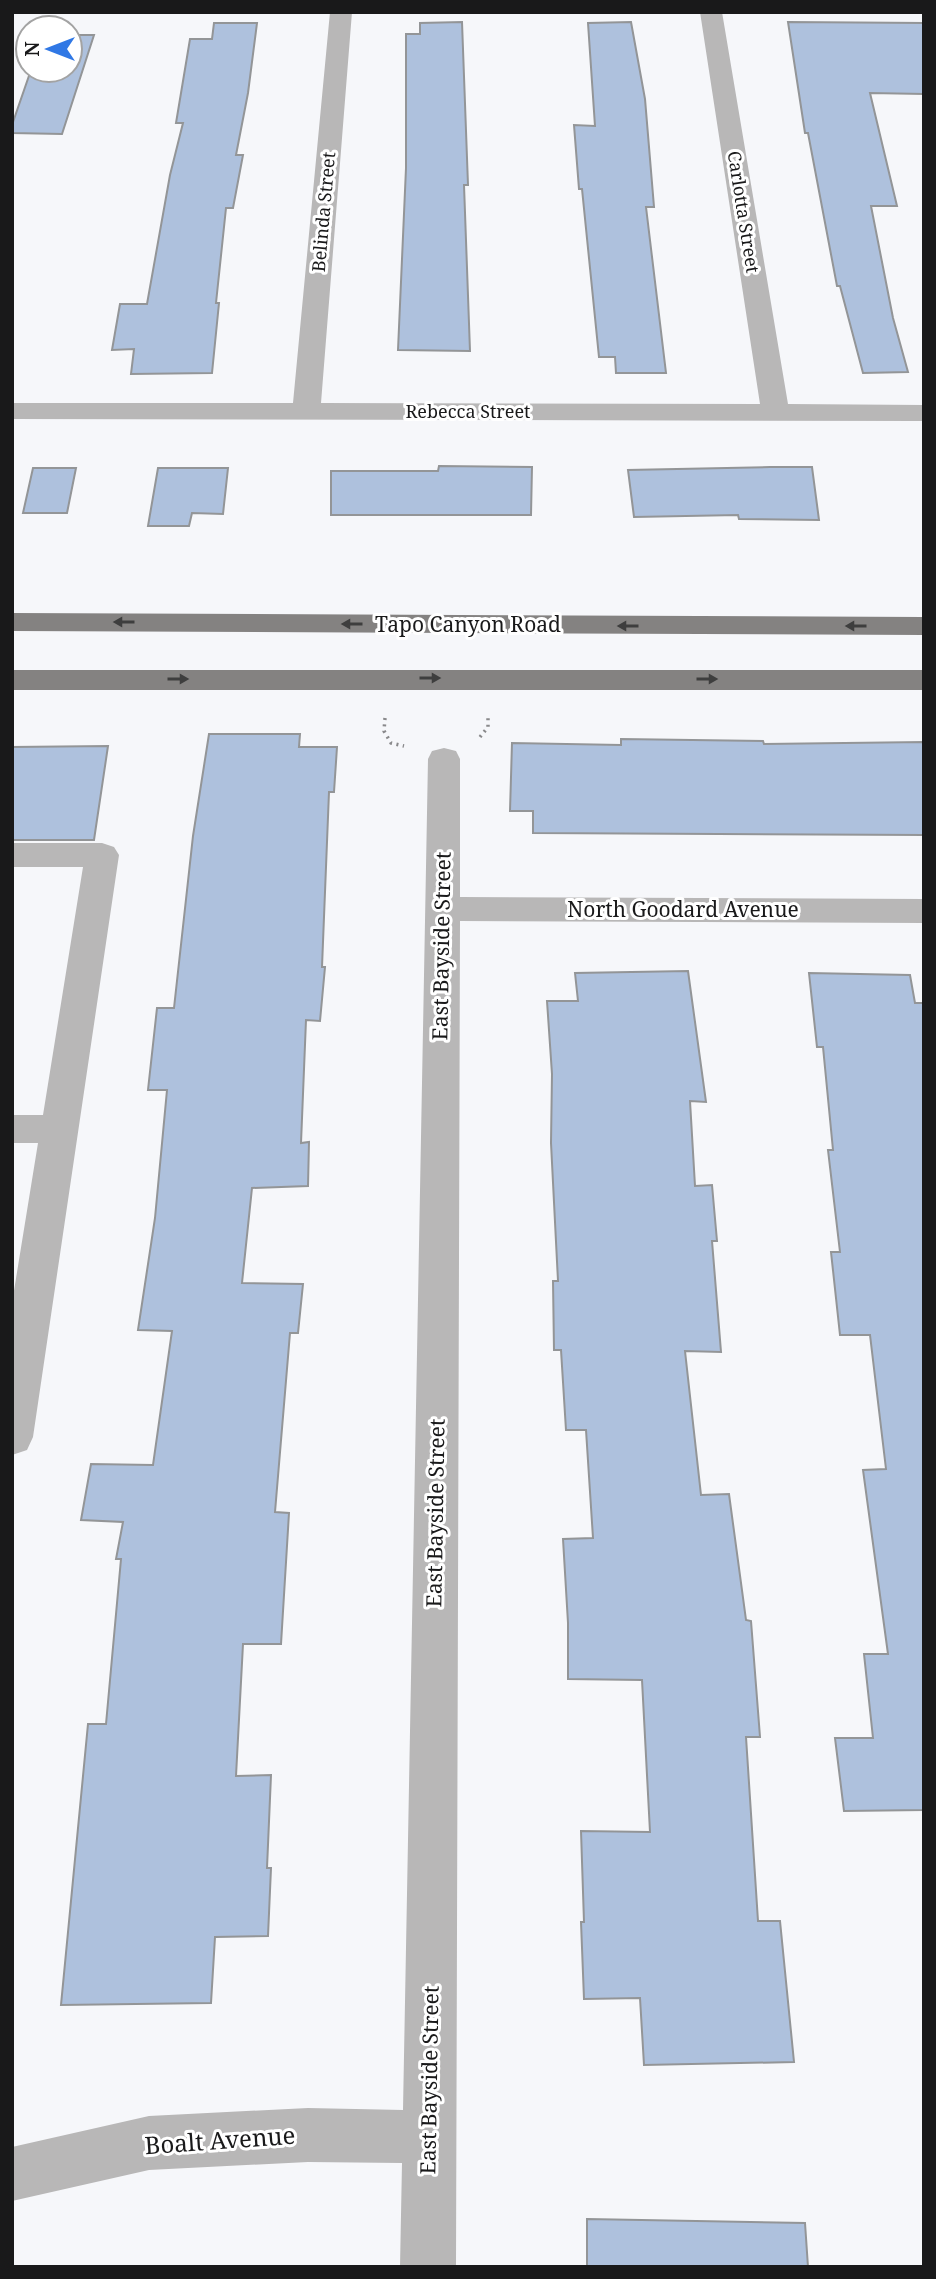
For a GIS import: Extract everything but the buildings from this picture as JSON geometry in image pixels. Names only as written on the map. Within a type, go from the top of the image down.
[{"type":"main road","name":"Tapo Canyon Road","points":[[12,622],[924,626]]},
{"type":"main road","points":[[12,680],[924,680]]},
{"type":"street","name":"Belinda Street","points":[[306,412],[341,12]]},
{"type":"street","name":"Carlotta Street","points":[[711,12],[775,412]]},
{"type":"street","name":"Rebecca Street","points":[[12,411],[924,412]]},
{"type":"street","name":"East Bayside Street","points":[[428,2267],[444,760]]},
{"type":"street","points":[[12,855],[102,855],[14,1414]]},
{"type":"street","name":"North Goodard Avenue","points":[[442,909],[924,911]]},
{"type":"street","points":[[12,1129],[60,1129]]},
{"type":"street","name":"Boalt Avenue","points":[[12,2174],[149,2143],[308,2135],[430,2137]]}]
